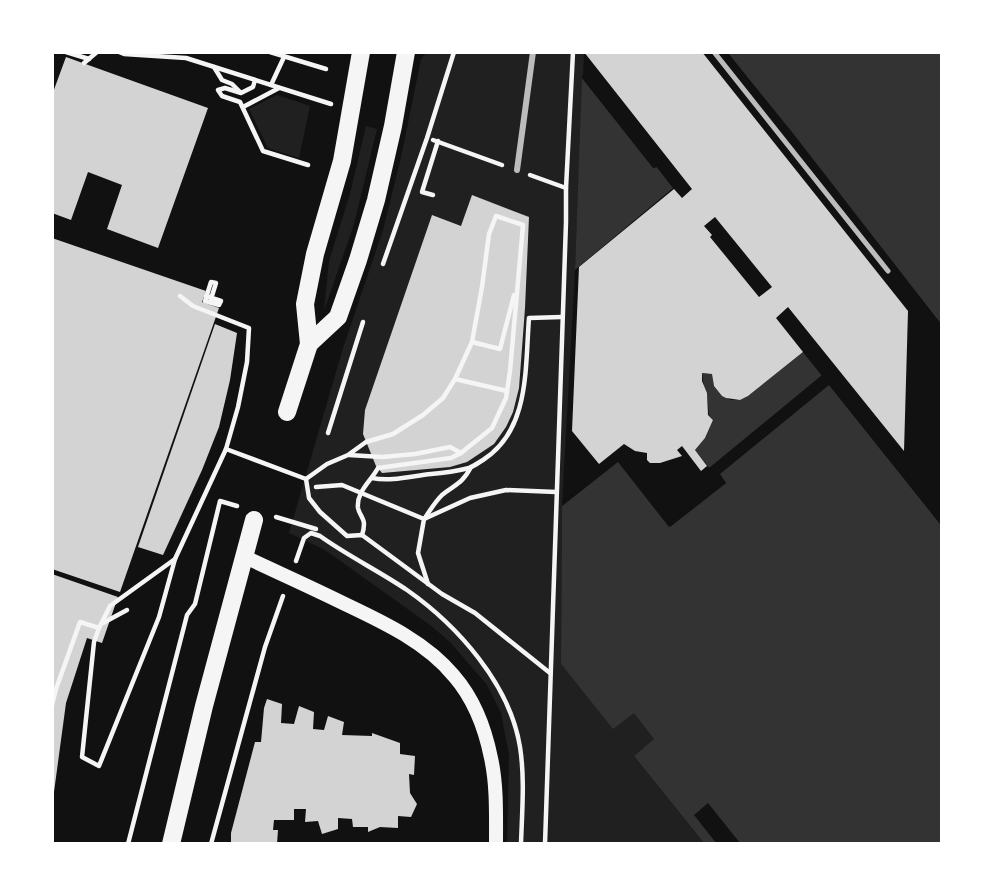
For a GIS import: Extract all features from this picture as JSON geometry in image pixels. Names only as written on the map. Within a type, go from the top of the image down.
[{"type":"main road","points":[[287,412],[309,344],[304,304],[315,254],[342,161],[361,52]]},
{"type":"main road","points":[[309,344],[338,317],[358,260],[382,175],[406,52]]},
{"type":"main road","points":[[171,844],[204,706],[254,520]]},
{"type":"main road","points":[[245,557],[383,622],[421,646],[452,673],[475,706],[485,732],[492,760],[496,844]]},
{"type":"street","points":[[517,170],[533,52]]},
{"type":"lane","points":[[714,52],[888,271]]},
{"type":"path","points":[[66,52],[89,56],[103,52]]},
{"type":"path","points":[[84,63],[97,52]]},
{"type":"path","points":[[119,52],[186,58],[338,106]]},
{"type":"path","points":[[270,52],[326,69]]},
{"type":"path","points":[[383,265],[454,52]]},
{"type":"path","points":[[545,844],[566,175],[573,52]]},
{"type":"path","points":[[271,85],[284,57]]},
{"type":"path","points":[[214,67],[222,80],[232,84],[241,93]]},
{"type":"path","points":[[255,80],[253,87],[241,93],[225,88],[218,90],[222,96],[240,102],[263,151],[308,164]]},
{"type":"path","points":[[243,107],[281,88]]},
{"type":"path","points":[[433,195],[422,192],[435,141],[450,146]]},
{"type":"path","points":[[306,479],[366,442],[393,434],[423,415],[443,398],[472,342],[489,234],[496,216],[523,225],[508,391],[492,428],[451,458],[378,468],[359,497],[358,508],[364,523],[362,535]]},
{"type":"path","points":[[472,342],[500,349],[518,280]]},
{"type":"path","points":[[175,559],[110,606],[95,640],[82,757],[101,767],[159,617],[175,559],[226,449],[247,362],[250,328],[192,306],[180,296]]},
{"type":"path","points":[[202,310],[207,299]]},
{"type":"path","points":[[328,433],[365,315]]},
{"type":"path","points":[[372,478],[383,480],[442,473],[471,467],[493,453],[507,437],[518,417],[524,388],[529,318],[562,317]]},
{"type":"path","points":[[455,379],[508,391]]},
{"type":"path","points":[[348,455],[415,454],[450,447],[461,453]]},
{"type":"path","points":[[226,449],[306,479]]},
{"type":"path","points":[[428,584],[418,554],[424,519],[443,495],[465,479],[471,467]]},
{"type":"path","points":[[306,479],[309,498],[320,512],[347,536],[362,535],[428,584],[475,613],[551,673]]},
{"type":"path","points":[[316,487],[342,485],[424,519],[470,498],[506,490],[556,492]]},
{"type":"path","points":[[128,844],[187,615],[195,604],[220,501]]},
{"type":"path","points":[[300,525],[316,529]]},
{"type":"path","points":[[304,537],[311,533],[320,536]]},
{"type":"path","points":[[52,705],[55,689],[80,622],[100,626],[127,610]]},
{"type":"path","points":[[211,844],[265,647]]},
{"type":"path","points":[[521,844],[523,787]]},
{"type":"shaded area","points":[[427,52],[584,53],[562,506],[561,664],[613,728],[634,712],[655,739],[634,756],[704,843],[507,843],[509,755],[501,713],[487,685],[450,642],[430,625],[325,550],[289,533],[343,348],[383,230],[421,59]]},
{"type":"shaded area","points":[[728,53],[941,53],[941,324]]},
{"type":"shaded area","points":[[582,78],[653,168],[656,166],[674,189],[575,270]]},
{"type":"shaded area","points":[[277,95],[310,106],[299,158],[268,148],[249,109]]},
{"type":"shaded area","points":[[366,126],[377,129],[354,224],[324,311],[329,261],[350,194]]},
{"type":"shaded area","points":[[803,352],[941,525],[941,843],[704,843],[634,756],[654,739],[634,713],[613,729],[561,664],[562,506],[618,461],[670,527],[726,483],[713,466],[709,468],[695,450],[705,438],[713,420],[708,415],[702,373],[712,374],[748,396]]},
{"type":"pier","points":[[725,52],[792,132],[942,328],[939,326]]},
{"type":"pier","points":[[582,75],[654,163],[659,164],[677,189],[575,273],[575,270],[673,188],[657,167],[654,168]]},
{"type":"pier","points":[[804,348],[942,519],[941,525],[829,385],[720,474],[726,483],[669,527],[618,462],[562,506],[563,502],[618,458],[670,522],[721,482],[692,452],[699,373],[713,370],[746,393]],"holes":[[[803,352],[822,375],[709,468],[695,450],[705,438],[713,420],[709,415],[702,373],[712,374],[714,386],[722,396],[731,400],[748,396]]]},
{"type":"pier","points":[[684,443],[705,472],[673,497],[646,462],[674,451]]},
{"type":"pier","points":[[708,803],[740,843],[716,843],[694,815]]},
{"type":"building","points":[[584,52],[702,52],[908,311],[904,451],[788,307],[776,318],[803,352],[748,396],[740,400],[722,396],[714,386],[712,374],[702,373],[707,393],[708,415],[713,420],[705,438],[695,450],[707,466],[701,471],[682,446],[677,450],[682,456],[660,463],[650,463],[647,453],[635,451],[624,444],[599,464],[572,431],[579,267],[674,189],[682,198],[692,189]],"holes":[[[715,217],[772,287],[759,297],[704,226]]]},
{"type":"building","points":[[66,57],[208,108],[158,248],[107,229],[122,185],[88,172],[71,220],[52,213],[52,95]]},
{"type":"building","points":[[472,195],[529,217],[519,388],[513,412],[494,444],[467,462],[450,467],[382,473],[376,466],[363,434],[365,410],[432,215],[461,226]]},
{"type":"building","points":[[52,238],[206,291],[202,302],[219,308],[120,592],[52,569]]},
{"type":"building","points":[[215,324],[237,333],[230,380],[219,427],[163,555],[138,547]]},
{"type":"building","points":[[52,574],[118,597],[102,643],[87,638],[66,703],[54,792],[52,792]]},
{"type":"building","points":[[267,699],[282,704],[281,723],[294,724],[299,706],[314,712],[313,729],[324,730],[328,716],[344,722],[342,735],[372,736],[372,733],[400,743],[400,754],[415,756],[414,775],[409,774],[410,793],[417,804],[411,817],[398,816],[398,828],[380,827],[368,832],[368,827],[353,827],[352,819],[338,818],[338,829],[322,834],[318,821],[305,822],[306,809],[294,809],[294,820],[274,820],[273,830],[278,830],[277,844],[231,844],[231,833],[255,742],[261,742]]}]
